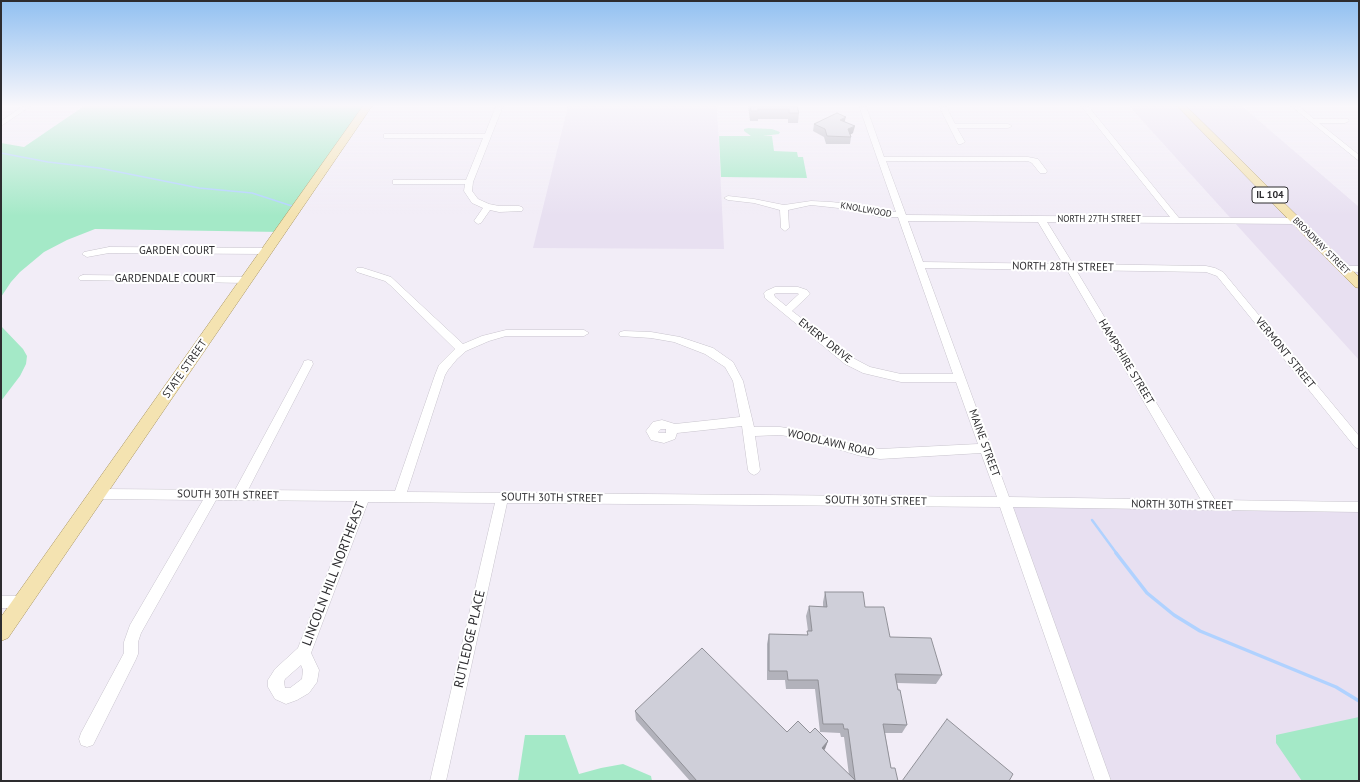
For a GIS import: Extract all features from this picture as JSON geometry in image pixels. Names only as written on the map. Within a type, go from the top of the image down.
[{"type":"main road","name":"STATE STREET","points":[[1,632],[343,142]]},
{"type":"main road","name":"BROADWAY STREET","points":[[1217,142],[1359,284]]},
{"type":"street","points":[[485,142],[469,182],[468,191],[472,198],[488,207],[499,209],[519,209]]},
{"type":"street","name":"MAINE STREET","points":[[875,142],[985,448],[1006,502],[1103,781]]},
{"type":"street","points":[[1114,142],[1177,220]]},
{"type":"street","points":[[1341,142],[1355,153],[1359,159]]},
{"type":"street","points":[[881,159],[1028,159],[1035,161],[1043,170]]},
{"type":"street","points":[[396,182],[469,182]]},
{"type":"street","name":"KNOLLWOOD","points":[[728,198],[754,201],[784,208],[804,204],[820,203],[858,208],[885,215],[902,217]]},
{"type":"street","points":[[478,221],[488,207]]},
{"type":"street","points":[[784,208],[785,228]]},
{"type":"street","name":"NORTH 27TH STREET","points":[[902,217],[1296,221]]},
{"type":"street","name":"HAMPSHIRE STREET","points":[[1041,219],[1211,505]]},
{"type":"street","name":"GARDEN COURT","points":[[87,254],[109,250],[267,251]]},
{"type":"street","name":"NORTH 28TH STREET","points":[[920,265],[1206,269]]},
{"type":"street","name":"VERMONT STREET","points":[[1206,269],[1220,274],[1359,444]]},
{"type":"street","points":[[1345,269],[1359,269]]},
{"type":"street","points":[[360,270],[383,277],[393,283],[462,349]]},
{"type":"street","name":"GARDENDALE COURT","points":[[83,278],[247,280]]},
{"type":"street","name":"EMERY DRIVE","points":[[786,311],[849,361],[867,370],[900,378],[960,378]]},
{"type":"street","points":[[400,497],[440,375],[448,362],[462,349],[486,338],[506,333],[584,333]]},
{"type":"street","points":[[624,334],[650,335],[676,339],[693,344],[721,358],[729,365],[738,381],[754,470]]},
{"type":"street","points":[[239,495],[308,364]]},
{"type":"street","name":"WOODLAWN ROAD","points":[[672,429],[747,427],[800,434],[861,451],[880,454],[985,448]]},
{"type":"street","name":"SOUTH 30TH STREET","points":[[98,494],[1006,502]]},
{"type":"street","points":[[87,739],[131,654],[131,642],[135,630],[212,495]]},
{"type":"street","name":"LINCOLN HILL NORTHEAST","points":[[304,653],[364,496]]},
{"type":"street","name":"RUTLEDGE PLACE","points":[[438,781],[502,498]]},
{"type":"street","name":"NORTH 30TH STREET","points":[[1006,502],[1359,507]]},
{"type":"street","points":[[1,602],[22,602]]},
{"type":"shaded area","points":[[559,142],[719,142],[724,249],[533,248]]},
{"type":"shaded area","points":[[1162,142],[1284,142],[1359,207],[1359,360]]},
{"type":"shaded area","points":[[1000,502],[1359,507],[1359,781],[1098,781]]},
{"type":"green space","points":[[31,142],[343,142],[280,232],[95,229],[67,240],[44,252],[20,272],[1,297],[1,143],[24,147]]},
{"type":"green space","points":[[719,142],[773,142],[774,151],[797,152],[798,157],[803,157],[807,178],[721,177]]},
{"type":"green space","points":[[1,326],[23,349],[27,356],[26,364],[20,376],[1,401]]},
{"type":"green space","points":[[1359,717],[1359,781],[1302,781],[1276,743],[1276,735]]},
{"type":"green space","points":[[525,735],[565,735],[579,774],[623,764],[651,776],[652,781],[518,781]]},
{"type":"building","points":[[825,592],[863,592],[865,607],[884,607],[890,637],[931,638],[942,675],[895,674],[898,690],[900,690],[907,725],[883,724],[891,768],[895,768],[898,781],[697,781],[635,711],[702,648],[787,732],[798,721],[810,733],[815,728],[828,741],[822,748],[855,780],[848,729],[844,729],[843,724],[823,724],[818,680],[788,680],[787,671],[769,671],[769,634],[808,635],[807,631],[812,631],[809,606],[827,607]]},
{"type":"building","points":[[947,719],[1013,774],[1009,781],[902,781]]},
{"type":"waterway","points":[[1,153],[48,162],[99,168],[199,188],[252,193],[295,207]]},
{"type":"waterway","points":[[1092,520],[1117,554]]},
{"type":"waterway","points":[[1116,553],[1147,593],[1174,615],[1200,631],[1336,687],[1359,701]]}]
